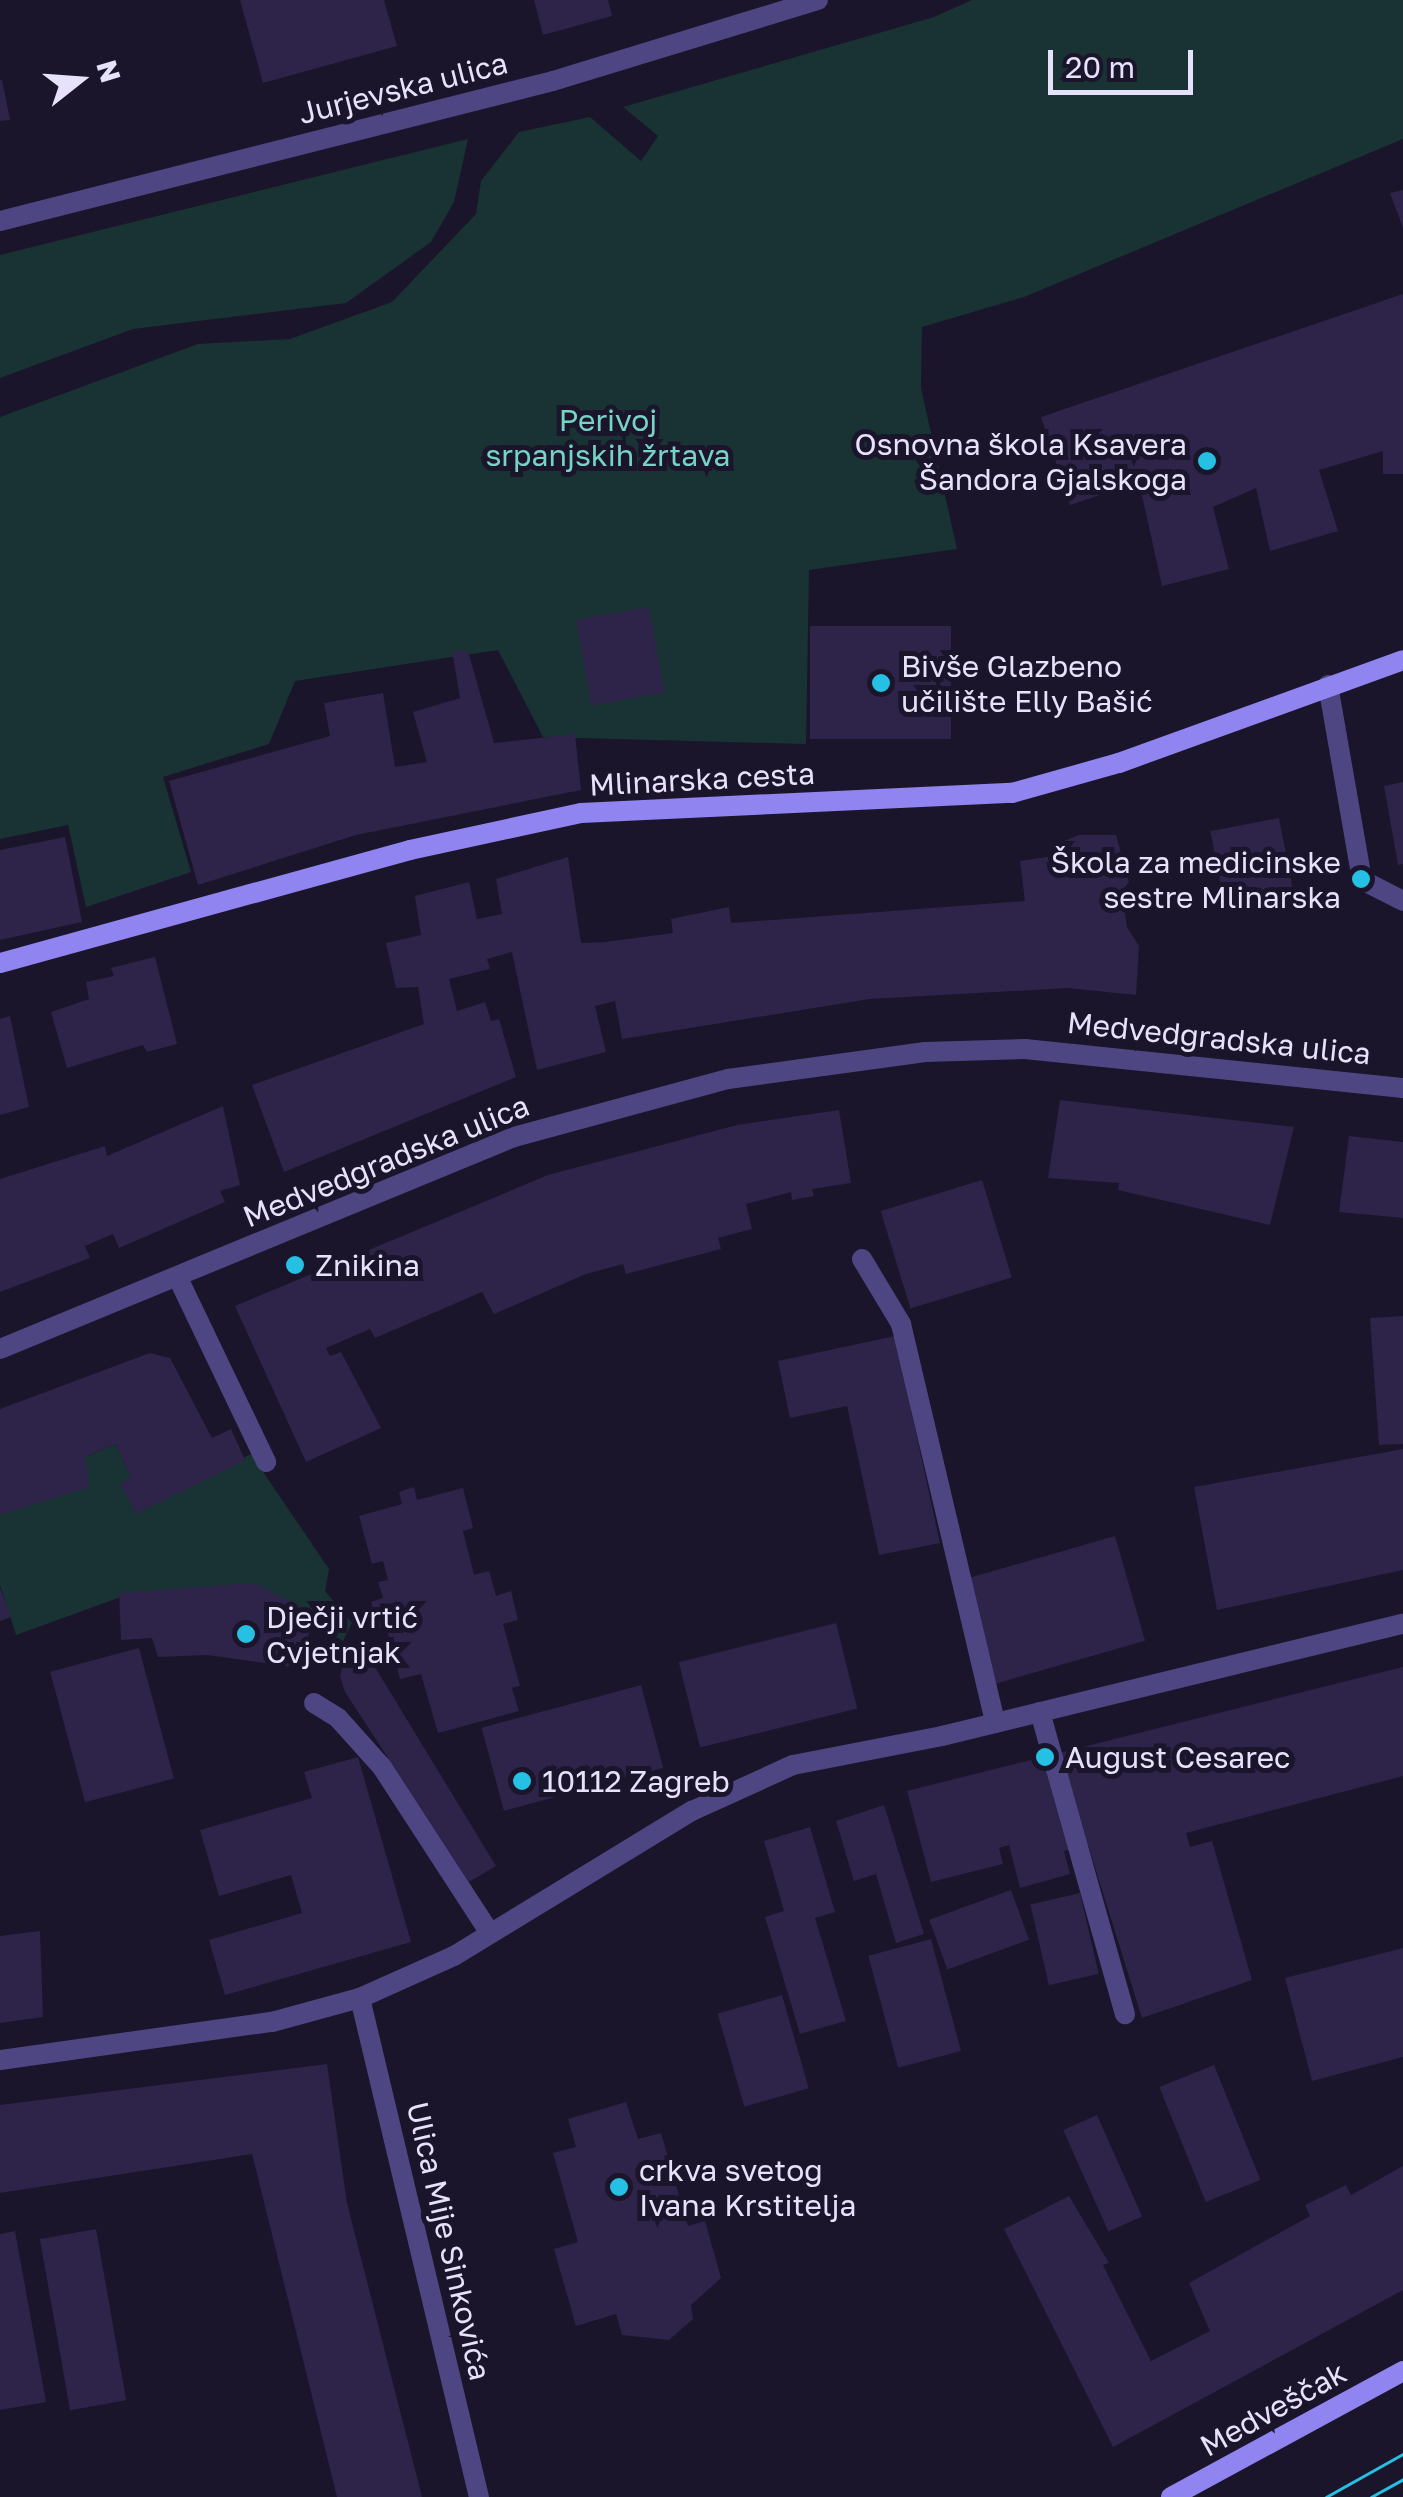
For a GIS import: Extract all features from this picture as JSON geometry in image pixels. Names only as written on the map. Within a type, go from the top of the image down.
[{"type":"main road","name":"Mlinarska cesta","points":[[0,963],[410,850],[581,814],[1012,792],[1119,764],[1403,660]]},
{"type":"main road","name":"Medveščak","points":[[1171,2497],[1403,2371]]},
{"type":"street","name":"Jurjevska ulica","points":[[0,221],[553,81],[818,0]]},
{"type":"street","points":[[1328,685],[1362,880],[1403,901]]},
{"type":"street","name":"Medvedgradska ulica","points":[[0,1349],[514,1137],[728,1080],[816,1065],[1025,1049],[1403,1088]]},
{"type":"street","points":[[862,1259],[901,1324],[995,1722]]},
{"type":"street","points":[[178,1278],[266,1462]]},
{"type":"street","points":[[0,2060],[272,2022],[360,1998],[418,1975],[755,1780],[841,1752],[1040,1712],[1403,1624]]},
{"type":"street","points":[[314,1703],[338,1718],[382,1767],[490,1934]]},
{"type":"street","points":[[1040,1712],[1125,2014]]},
{"type":"street","name":"Ulica Mije Sinkovića","points":[[360,1998],[479,2497]]},
{"type":"green space","name":"Perivoj srpanjskih žrtava","points":[[972,0],[1403,0],[1403,139],[1024,297],[922,327],[921,388],[957,549],[809,570],[806,744],[543,737],[498,650],[295,681],[269,744],[163,777],[191,872],[86,907],[68,825],[0,839],[0,417],[198,344],[290,339],[392,302],[476,214],[481,181],[519,132],[590,117],[641,161],[658,136],[623,107],[934,17]]},
{"type":"green space","points":[[468,139],[454,202],[431,242],[346,303],[133,329],[0,378],[0,255]]},
{"type":"green space","points":[[116,1444],[131,1478],[121,1483],[136,1514],[251,1454],[329,1569],[325,1591],[352,1623],[343,1641],[251,1589],[121,1597],[16,1635],[0,1585],[0,1515],[85,1457]]},
{"type":"building","points":[[240,0],[384,0],[397,46],[263,83]]},
{"type":"building","points":[[534,0],[608,0],[612,16],[543,35]]},
{"type":"building","points":[[2,80],[10,120],[0,121]]},
{"type":"building","points":[[1403,190],[1403,228],[1390,193]]},
{"type":"building","name":"Osnovna škola Ksavera Šandora Gjalskoga","points":[[1403,294],[1403,474],[1383,474],[1383,451],[1319,470],[1338,531],[1270,551],[1256,488],[1213,507],[1229,569],[1162,586],[1139,482],[1070,505],[1041,417]]},
{"type":"building","points":[[649,607],[664,693],[591,706],[576,620]]},
{"type":"building","name":"Bivše Glazbeno učilište Elly Bašić","points":[[810,626],[951,626],[951,739],[810,739]]},
{"type":"building","points":[[452,651],[468,651],[494,743],[575,734],[581,790],[356,835],[198,885],[169,781],[330,736],[324,703],[383,693],[395,767],[427,762],[413,712],[460,698]]},
{"type":"building","points":[[1403,782],[1403,864],[1398,865],[1384,786]]},
{"type":"building","points":[[1279,818],[1292,887],[1224,900],[1210,831]]},
{"type":"building","points":[[1079,835],[1116,835],[1129,882],[1122,891],[1127,927],[1139,946],[1136,995],[1068,988],[870,999],[622,1039],[615,1001],[595,1006],[606,1052],[537,1070],[512,952],[487,959],[490,969],[449,979],[457,1011],[485,1002],[491,1021],[499,1019],[516,1077],[284,1172],[252,1085],[424,1024],[418,987],[396,988],[386,943],[421,935],[415,896],[469,882],[477,919],[502,914],[496,879],[568,857],[581,943],[605,942],[673,933],[671,919],[729,907],[731,923],[1025,901],[1020,861],[1053,856],[1057,844]]},
{"type":"building","points":[[65,837],[82,922],[0,940],[0,850]]},
{"type":"building","points":[[155,957],[177,1044],[147,1052],[143,1045],[67,1068],[51,1012],[89,999],[86,982],[114,976],[111,968]]},
{"type":"building","points":[[10,1016],[29,1107],[0,1115],[0,1019]]},
{"type":"building","points":[[1060,1100],[1294,1127],[1270,1225],[1118,1190],[1119,1183],[1048,1178]]},
{"type":"building","points":[[223,1106],[240,1185],[220,1191],[225,1202],[119,1248],[113,1234],[85,1246],[90,1258],[0,1292],[0,1179],[105,1146],[107,1156]]},
{"type":"building","points":[[839,1110],[851,1183],[812,1189],[814,1196],[792,1200],[791,1192],[746,1204],[752,1229],[718,1238],[721,1249],[626,1274],[623,1264],[586,1274],[494,1314],[482,1292],[375,1338],[370,1329],[326,1348],[330,1356],[341,1352],[381,1428],[306,1462],[235,1306],[548,1175],[737,1125]]},
{"type":"building","points":[[1349,1136],[1403,1142],[1403,1218],[1339,1212]]},
{"type":"building","points":[[982,1180],[1012,1278],[910,1309],[881,1211]]},
{"type":"building","points":[[1403,1316],[1403,1444],[1379,1445],[1370,1318]]},
{"type":"building","points":[[895,1336],[940,1543],[879,1555],[847,1406],[790,1418],[778,1361]]},
{"type":"building","points":[[150,1353],[170,1358],[212,1438],[231,1429],[245,1460],[136,1514],[120,1483],[131,1478],[116,1444],[85,1457],[89,1487],[0,1515],[0,1409]]},
{"type":"building","points":[[1403,1449],[1403,1570],[1217,1610],[1194,1487]]},
{"type":"building","points":[[414,1487],[417,1500],[463,1488],[473,1528],[463,1531],[474,1575],[489,1571],[496,1596],[511,1591],[518,1620],[503,1624],[520,1686],[512,1688],[519,1711],[438,1733],[421,1674],[400,1679],[386,1626],[378,1628],[371,1602],[383,1598],[378,1582],[388,1580],[383,1561],[372,1564],[359,1516],[402,1504],[399,1492]]},
{"type":"building","points":[[1115,1536],[1145,1641],[996,1684],[966,1579]]},
{"type":"building","points":[[254,1583],[314,1614],[300,1668],[207,1655],[158,1657],[152,1638],[121,1640],[119,1593]]},
{"type":"building","points":[[0,1587],[11,1617],[0,1621]]},
{"type":"building","points":[[836,1623],[857,1708],[700,1748],[679,1662]]},
{"type":"building","points":[[347,1646],[367,1654],[496,1866],[469,1882],[345,1692],[340,1676]]},
{"type":"building","points":[[139,1648],[174,1778],[85,1802],[50,1672]]},
{"type":"building","points":[[1403,1667],[1403,1776],[1186,1833],[1190,1847],[1212,1841],[1252,1980],[1142,2018],[1088,1845],[1064,1851],[1070,1874],[1020,1888],[1009,1845],[999,1848],[1003,1864],[931,1882],[907,1791]]},
{"type":"building","points":[[641,1685],[663,1768],[504,1811],[482,1728]]},
{"type":"building","points":[[358,1757],[411,1942],[225,1995],[209,1940],[302,1913],[291,1875],[219,1896],[200,1830],[312,1798],[304,1772]]},
{"type":"building","points":[[884,1805],[924,1934],[896,1943],[876,1874],[854,1881],[836,1821]]},
{"type":"building","points":[[810,1827],[835,1912],[815,1918],[846,2021],[800,2034],[765,1917],[784,1911],[764,1841]]},
{"type":"building","points":[[1011,1890],[1029,1940],[947,1970],[929,1920]]},
{"type":"building","points":[[1080,1893],[1099,1974],[1049,1985],[1030,1904]]},
{"type":"building","points":[[40,1931],[43,2017],[0,2023],[0,1936]]},
{"type":"building","points":[[931,1939],[961,2051],[898,2068],[868,1956]]},
{"type":"building","points":[[1403,1948],[1403,2057],[1312,2081],[1285,1978]]},
{"type":"building","points":[[782,1995],[809,2088],[744,2107],[718,2013]]},
{"type":"building","points":[[327,2064],[347,2203],[422,2497],[337,2497],[252,2154],[0,2193],[0,2105]]},
{"type":"building","points":[[1214,2065],[1260,2180],[1206,2202],[1159,2087]]},
{"type":"building","name":"crkva svetog Ivana Krstitelja","points":[[626,2102],[638,2139],[661,2133],[688,2226],[705,2221],[721,2278],[691,2305],[693,2319],[669,2340],[622,2335],[616,2314],[576,2326],[554,2249],[578,2242],[553,2153],[576,2147],[568,2119]]},
{"type":"building","points":[[1097,2115],[1142,2216],[1108,2231],[1063,2130]]},
{"type":"building","points":[[1403,2166],[1403,2290],[1113,2447],[1004,2229],[1069,2196],[1109,2263],[1103,2265],[1151,2361],[1210,2331],[1189,2283],[1310,2216],[1305,2205],[1346,2185],[1351,2195]]},
{"type":"building","points":[[96,2229],[126,2400],[70,2410],[40,2239]]},
{"type":"building","points":[[15,2231],[46,2402],[0,2410],[0,2234]]},
{"type":"tram line","points":[[1326,2497],[1403,2454]]},
{"type":"tram line","points":[[1371,2497],[1403,2479]]},
{"type":"place","name":"Osnovna škola Ksavera Šandora Gjalskoga","points":[[1207,461]]},
{"type":"place","name":"Bivše Glazbeno učilište Elly Bašić","points":[[881,683]]},
{"type":"place","name":"Škola za medicinske sestre Mlinarska","points":[[1361,879]]},
{"type":"place","name":"Znikina","points":[[295,1265]]},
{"type":"place","name":"Dječji vrtić Cvjetnjak","points":[[246,1634]]},
{"type":"place","name":"August Cesarec","points":[[1045,1757]]},
{"type":"place","name":"10112 Zagreb","points":[[522,1781]]},
{"type":"place","name":"crkva svetog Ivana Krstitelja","points":[[619,2187]]}]
